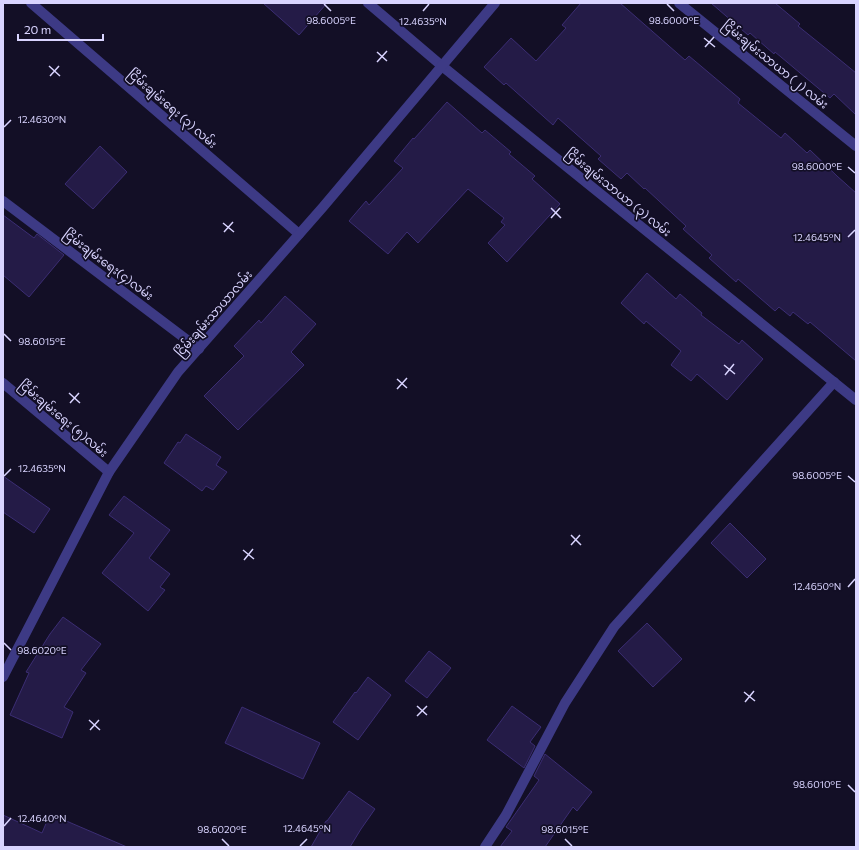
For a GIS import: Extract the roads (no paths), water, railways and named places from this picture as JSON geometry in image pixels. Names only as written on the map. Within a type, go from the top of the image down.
[{"type":"street","name":"ငြိမ်းချမ်းရေး (၃) လမ်း","points":[[31,3],[299,234]]},
{"type":"street","name":"ငြိမ်းချမ်းသာယာ (၃) လမ်း","points":[[368,3],[442,66],[856,400]]},
{"type":"street","name":"ငြိမ်းချမ်းသာယာလမ်း","points":[[3,677],[109,472],[178,372],[299,234],[495,3]]},
{"type":"street","name":"ငြိမ်းချမ်းသာယာ (၂) လမ်း","points":[[679,3],[856,146]]},
{"type":"street","name":"ငြိမ်းချမ်းရေး(၄)လမ်း","points":[[3,201],[199,349]]},
{"type":"street","points":[[485,847],[506,815],[565,703],[614,627],[834,382]]},
{"type":"street","name":"ငြိမ်းချမ်းရေး (၅)လမ်း","points":[[3,383],[109,472]]}]
